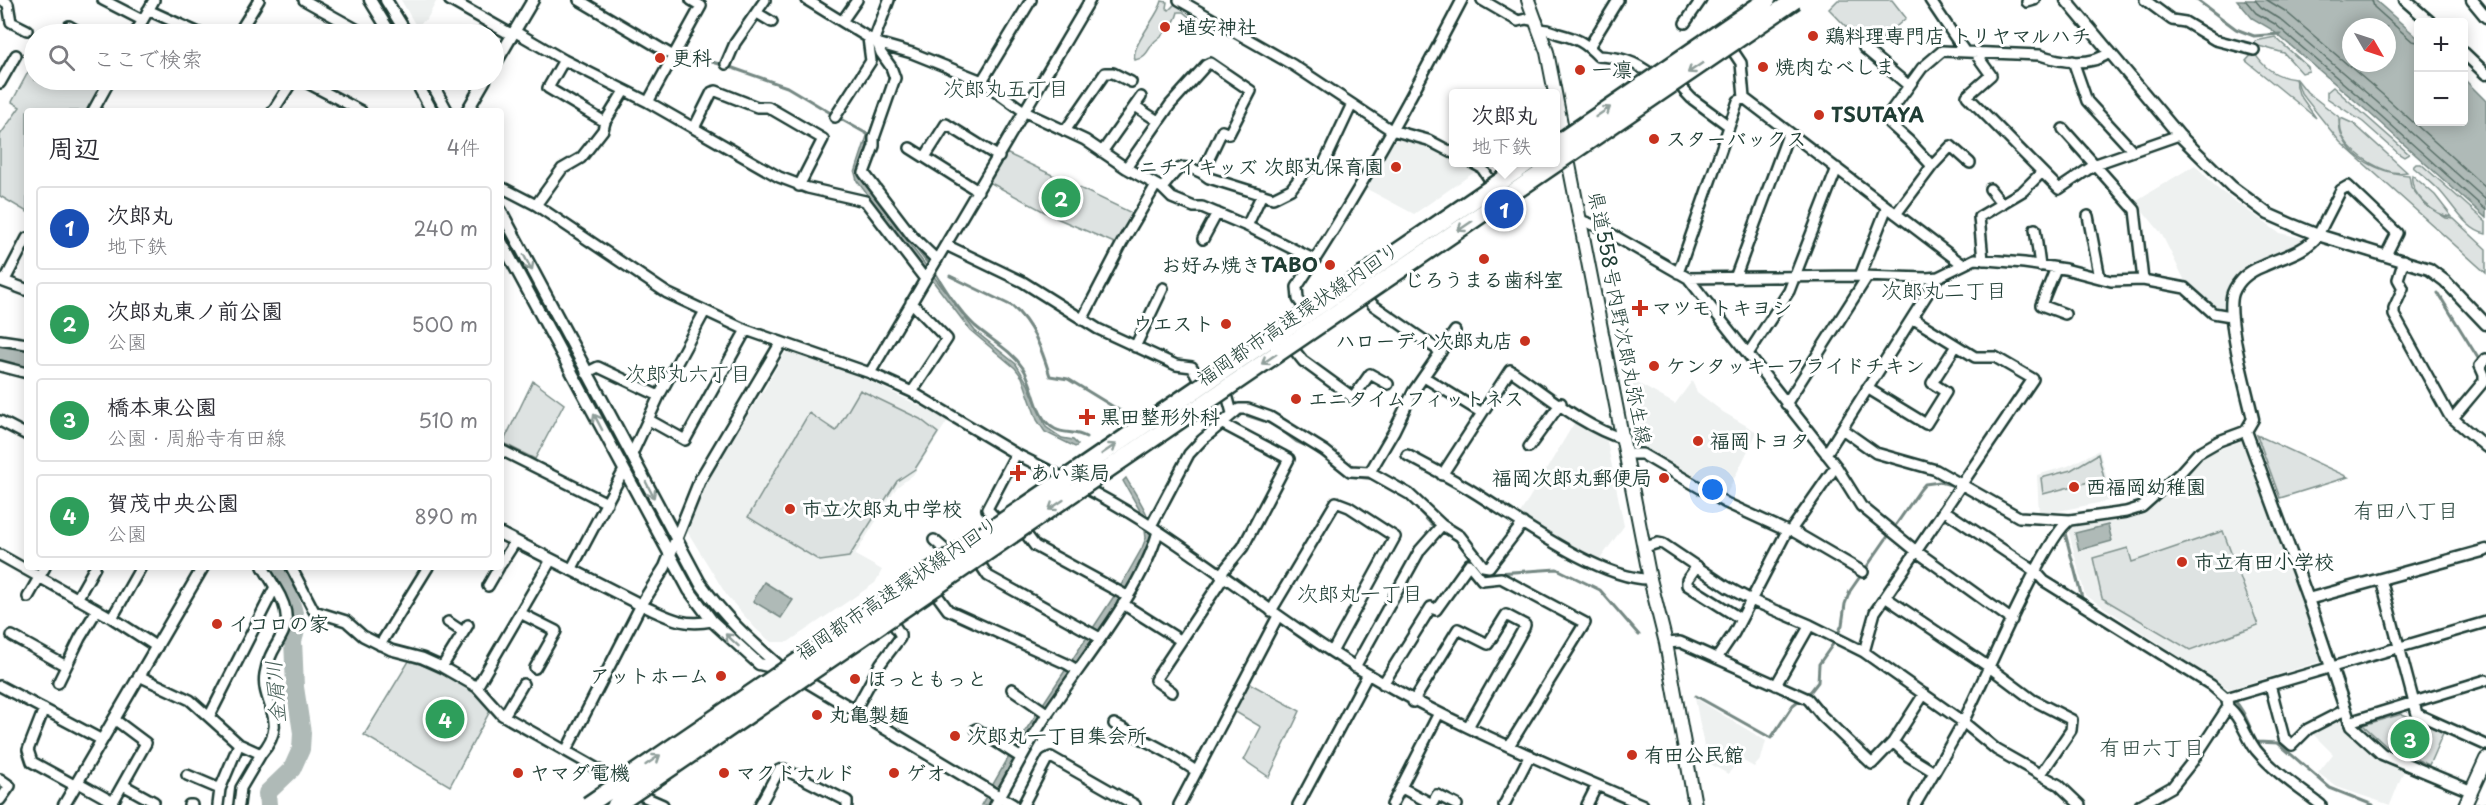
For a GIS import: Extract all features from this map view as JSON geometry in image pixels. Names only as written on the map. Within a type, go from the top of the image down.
[{"type":"highway","points":[[1560,142],[1767,0]]},
{"type":"highway","name":"福岡都市高速環状線内回り","points":[[1560,160],[1795,0]]},
{"type":"highway","points":[[588,805],[1522,167]]},
{"type":"highway","name":"福岡都市高速環状線内回り","points":[[616,805],[1550,167]]},
{"type":"main road","name":"県道558号内野次郎丸弥生線","points":[[1533,2],[1554,89]]},
{"type":"main road","name":"県道558号内野次郎丸弥生線","points":[[1560,116],[1628,454],[1650,579],[1666,643],[1695,805]]},
{"type":"main road","points":[[2468,799],[2486,759]]},
{"type":"street","points":[[2,0],[8,4],[11,22],[24,28]]},
{"type":"street","points":[[103,0],[142,20]]},
{"type":"street","points":[[140,24],[154,0]]},
{"type":"street","points":[[244,24],[259,0]]},
{"type":"street","points":[[304,0],[347,24]]},
{"type":"street","points":[[370,0],[384,24]]},
{"type":"street","points":[[386,0],[401,24]]},
{"type":"street","points":[[450,0],[496,24]]},
{"type":"street","points":[[504,49],[533,0]]},
{"type":"street","points":[[579,0],[675,57]]},
{"type":"street","points":[[648,102],[703,3],[691,0]]},
{"type":"street","points":[[726,64],[735,43],[765,0]]},
{"type":"street","points":[[807,0],[843,20],[877,43],[912,53],[982,81],[1025,112],[1085,140],[1126,168],[1159,186],[1172,198],[1247,226],[1315,260]]},
{"type":"street","points":[[843,20],[857,0]]},
{"type":"street","points":[[889,0],[875,36],[895,78],[864,173],[912,236],[937,261]]},
{"type":"street","points":[[982,81],[1031,0]]},
{"type":"street","points":[[870,373],[1090,0]]},
{"type":"street","points":[[1179,0],[1293,65],[1391,130],[1428,140],[1449,151]]},
{"type":"street","points":[[1196,9],[1201,0]]},
{"type":"street","points":[[1307,312],[1298,299],[1297,288],[1344,215],[1423,75],[1462,0]]},
{"type":"street","points":[[1482,0],[1518,21],[1526,19],[1562,35],[1570,35],[1589,47],[1598,56],[1619,57],[1643,67],[1652,75]]},
{"type":"street","points":[[1589,47],[1618,0]]},
{"type":"street","points":[[1685,23],[1701,0]]},
{"type":"street","points":[[1930,0],[1965,52]]},
{"type":"street","points":[[2066,0],[2179,135],[2220,177],[2268,214],[2318,235],[2423,266],[2439,275],[2486,324]]},
{"type":"street","points":[[2145,0],[2172,20],[2185,22],[2215,40],[2254,50]]},
{"type":"street","points":[[2405,0],[2425,18]]},
{"type":"street","points":[[2473,1],[2486,18]]},
{"type":"street","points":[[148,10],[179,24]]},
{"type":"street","points":[[757,13],[772,22]]},
{"type":"street","points":[[504,28],[648,102],[778,177],[799,186],[865,201],[925,279]]},
{"type":"street","points":[[835,117],[872,61],[868,38]]},
{"type":"street","points":[[1731,48],[1741,63],[1744,98],[1962,264]]},
{"type":"street","points":[[1864,48],[1909,86]]},
{"type":"street","points":[[1932,166],[1889,123],[1888,115],[1922,68],[1942,51],[2040,55],[2054,60],[2073,61],[2094,61],[2110,52]]},
{"type":"street","points":[[1978,52],[1978,57],[1991,75],[1967,96],[2059,189],[2096,164],[2179,135]]},
{"type":"street","points":[[0,83],[16,55]]},
{"type":"street","points":[[2468,58],[2486,74]]},
{"type":"street","points":[[564,60],[548,88],[605,122]]},
{"type":"street","points":[[2073,61],[2087,101],[2133,152]]},
{"type":"street","points":[[1126,168],[1158,121],[1210,63],[1251,91],[1229,134],[1222,131],[1203,173]]},
{"type":"street","points":[[1065,131],[1105,73],[1113,73],[1131,82]]},
{"type":"street","points":[[1678,84],[1690,98],[1729,126]]},
{"type":"street","points":[[95,108],[105,90]]},
{"type":"street","points":[[275,108],[287,90]]},
{"type":"street","points":[[319,90],[346,107]]},
{"type":"street","points":[[420,90],[430,108]]},
{"type":"street","points":[[435,90],[445,108]]},
{"type":"street","points":[[469,108],[480,90]]},
{"type":"street","points":[[536,205],[562,169],[581,158],[603,130],[605,122],[624,91]]},
{"type":"street","points":[[694,128],[712,92],[716,91],[757,107],[768,107],[823,139],[799,186]]},
{"type":"street","points":[[1678,273],[1738,101],[1744,98]]},
{"type":"street","points":[[1102,152],[1138,102],[1158,121]]},
{"type":"street","points":[[1082,320],[1122,243],[1159,186],[1181,167],[1187,166],[1209,178],[1273,198],[1291,189],[1309,166],[1322,168],[1352,104]]},
{"type":"street","points":[[924,157],[946,124],[999,157]]},
{"type":"street","points":[[2062,129],[2096,164],[2135,210],[2143,280]]},
{"type":"street","points":[[1735,278],[1789,132]]},
{"type":"street","points":[[1896,214],[1932,166],[1951,146],[1970,163]]},
{"type":"street","points":[[910,148],[978,191]]},
{"type":"street","points":[[1480,167],[1494,186]]},
{"type":"street","points":[[1748,354],[1790,291],[1837,168]]},
{"type":"street","points":[[1983,260],[1979,217],[2022,191],[2042,172]]},
{"type":"street","points":[[1842,429],[1876,453],[1936,470],[1960,488],[2019,517],[2067,522],[2142,507],[2180,473],[2198,453],[2219,441],[2246,431],[2253,419],[2231,316],[2233,294],[2241,279],[2259,267],[2303,249],[2318,235],[2341,190],[2348,186],[2397,233],[2386,255]]},
{"type":"street","points":[[504,189],[536,205],[667,293],[746,330],[870,373],[912,392],[1016,454],[1084,488],[1155,529],[1274,614],[1413,702],[1643,805]]},
{"type":"street","points":[[1990,189],[2002,204]]},
{"type":"street","points":[[1247,226],[1262,194]]},
{"type":"street","points":[[1786,404],[1864,276],[1887,207]]},
{"type":"street","points":[[1203,239],[1217,213]]},
{"type":"street","points":[[2088,216],[2100,278]]},
{"type":"street","points":[[504,217],[586,373],[677,537],[700,584],[723,614],[781,669]]},
{"type":"street","points":[[1581,220],[1599,227],[1688,278],[1836,466],[1861,506],[1916,551],[2012,620]]},
{"type":"street","points":[[2035,229],[2040,266]]},
{"type":"street","points":[[24,243],[2,280],[24,289]]},
{"type":"street","points":[[946,245],[1023,282],[1082,320],[1176,365],[1192,368],[1201,384]]},
{"type":"street","points":[[504,247],[688,590],[712,621],[759,664],[781,669],[804,680],[997,801],[1013,805]]},
{"type":"street","points":[[1826,454],[1938,277],[1975,259],[2056,268],[2111,281],[2143,280],[2185,288],[2213,313],[2231,316]]},
{"type":"street","points":[[2404,260],[2398,279],[2403,288],[2394,315],[2453,418],[2486,447]]},
{"type":"street","points":[[2056,268],[2041,305],[2066,314]]},
{"type":"street","points":[[1688,278],[1938,277]]},
{"type":"street","points":[[1135,346],[1163,288]]},
{"type":"street","points":[[1366,296],[1373,305],[1441,352]]},
{"type":"street","points":[[911,302],[947,339],[912,392]]},
{"type":"street","points":[[632,454],[659,396],[705,311]]},
{"type":"street","points":[[1864,652],[1875,612],[2033,379],[1995,357],[1975,357],[1912,318]]},
{"type":"street","points":[[649,420],[685,440],[746,330]]},
{"type":"street","points":[[1370,472],[1413,392],[1455,331]]},
{"type":"street","points":[[0,340],[24,341]]},
{"type":"street","points":[[566,751],[641,605],[670,554],[700,480],[781,343]]},
{"type":"street","points":[[1291,346],[1303,361],[1351,396],[1355,395],[1370,374],[1388,384]]},
{"type":"street","points":[[1867,388],[1926,424],[1946,392],[1932,382],[1956,346]]},
{"type":"street","points":[[2453,418],[2484,381],[2483,362]]},
{"type":"street","points":[[0,366],[24,372]]},
{"type":"street","points":[[586,373],[598,367],[659,396]]},
{"type":"street","points":[[1442,475],[1510,370],[1561,403],[1578,417],[1606,433],[1624,439]]},
{"type":"street","points":[[1424,377],[1482,413]]},
{"type":"street","points":[[1226,391],[1232,413]]},
{"type":"street","points":[[1529,447],[1561,403]]},
{"type":"street","points":[[997,801],[1020,757],[1143,569],[1155,529],[1189,454],[1239,409],[1248,409],[1270,417],[1325,451],[1350,471],[1370,472],[1409,494],[1439,529],[1460,536],[1483,566],[1489,567],[1523,522]]},
{"type":"street","points":[[0,421],[24,433]]},
{"type":"street","points":[[1172,692],[1155,680],[1243,547],[1289,459],[1221,423]]},
{"type":"street","points":[[2246,431],[2308,600],[2349,722],[2382,754],[2468,799]]},
{"type":"street","points":[[504,452],[607,503]]},
{"type":"street","points":[[999,522],[987,509],[1016,454]]},
{"type":"street","points":[[1628,454],[1642,454],[1726,503],[1789,530],[1863,572]]},
{"type":"street","points":[[1407,455],[1575,555],[1633,579],[1650,579]]},
{"type":"street","points":[[1717,658],[1789,530],[1836,466]]},
{"type":"street","points":[[571,570],[624,470]]},
{"type":"street","points":[[1180,805],[1274,614],[1336,502],[1349,507],[1395,537],[1332,652]]},
{"type":"street","points":[[1945,511],[2036,572],[2044,581],[2211,685],[2230,700],[2246,734],[2265,759],[2321,805]]},
{"type":"street","points":[[1915,805],[1963,722],[2036,572],[2058,532],[2067,522]]},
{"type":"street","points":[[1355,667],[1420,550],[1439,529]]},
{"type":"street","points":[[1023,530],[1035,546],[1114,589],[1180,640]]},
{"type":"street","points":[[504,536],[680,623],[712,621]]},
{"type":"street","points":[[934,540],[950,554]]},
{"type":"street","points":[[504,560],[515,542]]},
{"type":"street","points":[[1645,547],[1658,543],[1663,544],[1751,600],[1810,625],[1864,652],[1963,722],[1997,750],[2059,785],[2080,805]]},
{"type":"street","points":[[2308,600],[2486,550]]},
{"type":"street","points":[[0,555],[24,568]]},
{"type":"street","points":[[477,687],[522,614],[551,560]]},
{"type":"street","points":[[978,561],[988,576],[1100,638]]},
{"type":"street","points":[[1383,684],[1431,607],[1436,610],[1470,564],[1482,580],[1501,578],[1586,623],[1509,746]]},
{"type":"street","points":[[1697,566],[1687,580],[1687,585],[1741,619]]},
{"type":"street","points":[[28,570],[112,618],[157,647]]},
{"type":"street","points":[[28,597],[43,570]]},
{"type":"street","points":[[76,599],[93,570]]},
{"type":"street","points":[[112,618],[139,570]]},
{"type":"street","points":[[64,805],[201,570]]},
{"type":"street","points":[[239,805],[241,788],[261,753],[272,742],[273,711],[264,676],[270,657],[285,631],[287,621],[280,596],[265,570]]},
{"type":"street","points":[[295,570],[314,611],[346,621],[363,636],[380,645],[442,667],[477,687],[504,716],[617,780]]},
{"type":"street","points":[[380,645],[426,570]]},
{"type":"street","points":[[488,586],[498,570]]},
{"type":"street","points":[[2381,579],[2417,714],[2486,745]]},
{"type":"street","points":[[209,717],[275,587]]},
{"type":"street","points":[[934,591],[948,610],[1067,663],[1077,670]]},
{"type":"street","points":[[1885,597],[1989,667],[2033,700],[2072,720],[2071,730],[2041,774]]},
{"type":"street","points":[[58,683],[97,610]]},
{"type":"street","points":[[522,614],[556,631],[536,668]]},
{"type":"street","points":[[1413,702],[1458,629],[1488,644],[1506,615],[1525,625],[1524,628],[1468,727]]},
{"type":"street","points":[[855,710],[881,663],[900,638],[891,620]]},
{"type":"street","points":[[442,667],[465,628],[448,622]]},
{"type":"street","points":[[2140,805],[2172,787],[2192,762],[2230,700],[2329,667],[2486,622]]},
{"type":"street","points":[[1776,685],[1810,625]]},
{"type":"street","points":[[12,636],[66,666]]},
{"type":"street","points":[[1666,643],[1680,642],[1808,699],[1822,716],[1872,764],[1893,742],[1924,694]]},
{"type":"street","points":[[1299,805],[1368,674]]},
{"type":"street","points":[[141,676],[190,700],[239,744],[261,753]]},
{"type":"street","points":[[2349,722],[2414,704],[2486,680]]},
{"type":"street","points":[[504,716],[523,684]]},
{"type":"street","points":[[2270,685],[2284,738],[2292,745],[2308,729],[2345,710]]},
{"type":"street","points":[[0,686],[102,740]]},
{"type":"street","points":[[1012,688],[1048,714]]},
{"type":"street","points":[[44,709],[28,750],[32,762],[113,802],[146,743],[114,719]]},
{"type":"street","points":[[1392,805],[1439,713]]},
{"type":"street","points":[[1114,724],[1167,752],[1196,771]]},
{"type":"street","points":[[976,729],[1020,757]]},
{"type":"street","points":[[1893,742],[1908,756],[1934,772]]},
{"type":"street","points":[[218,805],[220,789],[239,744]]},
{"type":"street","points":[[1504,805],[1530,755]]},
{"type":"street","points":[[1023,805],[1047,759],[1051,757],[1135,805]]},
{"type":"street","points":[[763,804],[779,770],[784,769],[847,801],[847,805]]},
{"type":"street","points":[[187,775],[220,789]]},
{"type":"street","points":[[0,779],[10,786],[0,800]]},
{"type":"street","points":[[123,785],[153,802],[152,805]]},
{"type":"street","points":[[1587,805],[1597,785]]},
{"type":"street","points":[[1402,788],[1432,804],[1437,795],[1457,805]]},
{"type":"street","points":[[638,794],[663,805]]},
{"type":"shaded area","points":[[401,0],[437,0],[427,19],[415,24]]},
{"type":"shaded area","points":[[1838,0],[1892,0],[1906,18],[1873,47],[1862,43],[1829,9]]},
{"type":"shaded area","points":[[1162,1],[1167,2],[1166,8],[1169,10],[1175,4],[1199,17],[1198,22],[1190,26],[1189,17],[1183,12],[1178,12],[1175,21],[1145,55],[1135,60],[1140,39]]},
{"type":"shaded area","points":[[2275,37],[2308,67],[2309,71],[2302,73],[2284,53],[2255,45],[2255,41]]},
{"type":"shaded area","points":[[2254,52],[2271,71],[2295,79],[2299,94],[2316,118],[2246,61]]},
{"type":"shaded area","points":[[2296,78],[2307,92],[2339,117],[2340,130],[2352,151],[2372,165],[2409,175],[2411,187],[2425,205],[2446,218],[2454,219],[2486,249],[2486,273],[2340,142],[2301,93]]},
{"type":"shaded area","points":[[24,80],[24,90],[102,90],[92,108],[24,108],[24,210],[0,196],[0,135],[20,107],[12,102]]},
{"type":"shaded area","points":[[2333,87],[2409,154],[2404,157],[2399,154],[2363,122],[2327,98],[2327,92]]},
{"type":"shaded area","points":[[2341,118],[2354,124],[2407,172],[2399,173],[2380,168],[2354,151],[2341,132]]},
{"type":"shaded area","points":[[1398,139],[1426,146],[1449,157],[1449,167],[1468,167],[1476,171],[1414,214],[1367,189],[1393,142]]},
{"type":"shaded area","points":[[1006,153],[1136,215],[1119,245],[1054,217],[989,182]]},
{"type":"shaded area","points":[[2421,164],[2486,222],[2486,234],[2472,228],[2466,222],[2438,189],[2413,167]]},
{"type":"shaded area","points":[[2195,165],[2218,189],[2279,233],[2307,239],[2300,246],[2270,257],[2243,272],[2228,294],[2225,308],[2213,307],[2185,281],[2161,233],[2135,201]]},
{"type":"shaded area","points":[[2412,175],[2435,195],[2452,217],[2438,213],[2424,202],[2414,189]]},
{"type":"shaded area","name":"市立次郎丸中学校","points":[[788,352],[861,377],[948,420],[913,475],[897,487],[855,555],[882,570],[875,583],[788,642],[771,642],[756,629],[727,596],[687,531],[708,479],[784,354]]},
{"type":"shaded area","name":"福岡トヨタ","points":[[1630,379],[1675,404],[1692,381],[1697,392],[1723,412],[1757,432],[1726,495],[1646,450]]},
{"type":"shaded area","points":[[533,381],[564,404],[535,459],[504,444]]},
{"type":"shaded area","points":[[860,390],[920,419],[938,433],[915,469],[897,481],[849,557],[820,561],[748,517],[809,413],[836,431]]},
{"type":"shaded area","points":[[1576,420],[1606,437],[1624,526],[1598,562],[1566,550],[1519,515]]},
{"type":"shaded area","points":[[2257,435],[2348,477],[2280,498]]},
{"type":"shaded area","name":"市立有田小学校","points":[[2244,440],[2322,661],[2229,689],[2085,595],[2068,529],[2095,520],[2145,512],[2193,465],[2210,453]]},
{"type":"shaded area","name":"西福岡幼稚園","points":[[2099,450],[2113,500],[2039,515],[2037,475],[2068,466]]},
{"type":"shaded area","points":[[2098,454],[2104,478],[2043,494],[2041,478],[2071,470]]},
{"type":"shaded area","points":[[2223,531],[2258,625],[2190,650],[2102,598],[2093,558],[2128,548],[2132,562]]},
{"type":"shaded area","points":[[409,661],[454,679],[491,709],[450,786],[364,735]]},
{"type":"shaded area","points":[[1249,683],[1300,711],[1269,777],[1244,760],[1261,727],[1234,711]]},
{"type":"shaded area","points":[[1695,698],[1766,741],[1761,759],[1754,767],[1740,759],[1728,774],[1707,762]]},
{"type":"shaded area","points":[[2342,712],[2352,738],[2381,757],[2405,768],[2390,805],[2337,787],[2318,773],[2333,754],[2310,731]]},
{"type":"shaded area","points":[[2402,714],[2444,731],[2429,765],[2386,746],[2363,725]]},
{"type":"water","points":[[2237,0],[2375,0],[2395,18],[2342,18],[2342,72],[2396,72],[2396,19],[2414,34],[2414,126],[2468,126],[2468,83],[2486,101],[2486,218],[2367,111],[2271,29],[2252,18]]},
{"type":"water","points":[[868,133],[872,133],[858,173],[860,178],[975,331],[1016,364],[1028,384],[1046,427],[1062,438],[1073,440],[1078,445],[1075,447],[1045,432],[1037,420],[1022,377],[1015,368],[970,330],[857,181],[855,173]]},
{"type":"water","points":[[1126,478],[1150,522],[1152,536],[1148,551],[1129,587],[1070,673],[989,805],[981,805],[1014,748],[1120,587],[1142,548],[1146,538],[1143,516],[1123,481]]},
{"type":"water","points":[[2108,525],[2112,541],[2079,550],[2075,533]]},
{"type":"water","points":[[764,582],[793,600],[781,618],[753,601]]},
{"type":"waterway","points":[[2197,0],[2236,29],[2254,36],[2280,34]]},
{"type":"waterway","points":[[686,42],[682,51],[694,57],[723,65]]},
{"type":"waterway","points":[[727,66],[787,87],[834,115]]},
{"type":"waterway","points":[[869,136],[889,81],[888,72]]},
{"type":"waterway","points":[[837,117],[869,135]]},
{"type":"waterway","points":[[861,169],[869,144],[866,144]]},
{"type":"waterway","points":[[866,183],[927,262]]},
{"type":"waterway","points":[[936,274],[969,320],[1007,350],[1023,368],[1039,410],[1048,424],[1059,431],[1086,437]]},
{"type":"waterway","points":[[950,276],[1012,306],[1026,321],[1036,338],[1050,376],[1068,379],[1122,412]]},
{"type":"waterway","points":[[2438,293],[2481,363]]},
{"type":"waterway","name":"金屑川","points":[[0,352],[24,358]]},
{"type":"waterway","points":[[1239,413],[1279,428],[1297,442],[1313,449],[1348,476],[1375,479]]},
{"type":"waterway","points":[[1696,696],[1771,738],[1793,705],[1811,691],[1818,682],[1819,664],[1833,644],[1842,625],[1845,604],[1850,591],[1920,490],[1925,484],[1940,482],[1955,486]]},
{"type":"waterway","points":[[1971,495],[1999,511]]},
{"type":"waterway","points":[[1410,501],[1432,525],[1456,540],[1483,574],[1557,569],[1600,590],[1639,635]]},
{"type":"waterway","points":[[2054,522],[2065,533],[2082,598],[2217,684]]},
{"type":"waterway","name":"金屑川","points":[[268,805],[267,793],[292,769],[301,749],[302,733],[295,687],[293,640],[296,623],[287,593],[276,570]]},
{"type":"waterway","points":[[2233,699],[2244,714],[2257,742],[2278,743],[2330,788],[2373,805]]},
{"type":"waterway","points":[[2476,805],[2486,804]]},
{"type":"place","name":"埴安神社","points":[[1165,27]]},
{"type":"place","name":"鶏料理専門店 トリヤマルハチ","points":[[1813,36]]},
{"type":"place","name":"更科","points":[[660,58]]},
{"type":"place","name":"焼肉なべしま","points":[[1763,67]]},
{"type":"place","name":"一凛","points":[[1580,70]]},
{"type":"place","name":"TSUTAYA","points":[[1819,115]]},
{"type":"place","name":"スターバックス","points":[[1654,139]]},
{"type":"place","name":"ニチイキッズ 次郎丸保育園","points":[[1396,167]]},
{"type":"place","name":"次郎丸東ノ前公園","points":[[1061,198]]},
{"type":"place","name":"次郎丸","points":[[1504,209]]},
{"type":"place","name":"じろうまる歯科室","points":[[1484,259]]},
{"type":"place","name":"お好み焼きTABO","points":[[1330,265]]},
{"type":"place","name":"マツモトキヨシ","points":[[1640,308]]},
{"type":"place","name":"ウエスト","points":[[1226,324]]},
{"type":"place","name":"ハローディ次郎丸店","points":[[1525,341]]},
{"type":"place","name":"ケンタッキーフライドチキン","points":[[1654,366]]},
{"type":"place","name":"エニタイムフィットネス","points":[[1296,399]]},
{"type":"place","name":"黒田整形外科","points":[[1087,417]]},
{"type":"place","name":"福岡トヨタ","points":[[1698,441]]},
{"type":"place","name":"あい薬局","points":[[1018,473]]},
{"type":"place","name":"福岡次郎丸郵便局","points":[[1664,478]]},
{"type":"place","name":"西福岡幼稚園","points":[[2074,487]]},
{"type":"place","name":"市立次郎丸中学校","points":[[790,509]]},
{"type":"place","name":"市立有田小学校","points":[[2182,562]]},
{"type":"place","name":"イコロの家","points":[[217,624]]},
{"type":"place","name":"アットホーム","points":[[721,676]]},
{"type":"place","name":"ほっともっと","points":[[855,679]]},
{"type":"place","name":"丸亀製麺","points":[[817,715]]},
{"type":"place","name":"賀茂中央公園","points":[[445,719]]},
{"type":"place","name":"次郎丸一丁目集会所","points":[[955,736]]},
{"type":"place","name":"橋本東公園","points":[[2410,739]]},
{"type":"place","name":"有田公民館","points":[[1632,755]]},
{"type":"place","name":"ヤマダ電機","points":[[518,773]]},
{"type":"place","name":"マクドナルド","points":[[724,773]]},
{"type":"place","name":"ゲオ","points":[[894,773]]},
{"type":"district","name":"次郎丸五丁目","points":[[1006,89]]},
{"type":"district","name":"次郎丸二丁目","points":[[1944,291]]},
{"type":"district","name":"次郎丸六丁目","points":[[688,374]]},
{"type":"district","name":"有田八丁目","points":[[2406,511]]},
{"type":"district","name":"次郎丸一丁目","points":[[1360,594]]},
{"type":"district","name":"有田六丁目","points":[[2152,748]]}]
